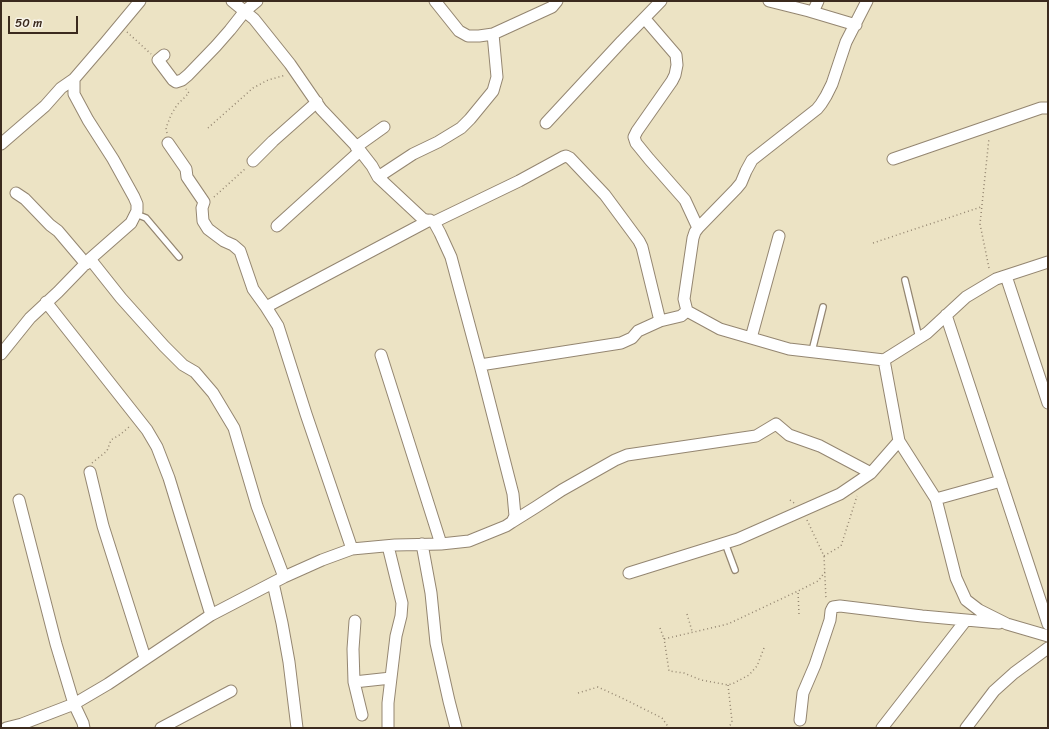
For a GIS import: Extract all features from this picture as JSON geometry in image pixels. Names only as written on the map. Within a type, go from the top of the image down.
[{"type":"street","points":[[1,144],[45,106],[61,88],[74,78],[140,1]]},
{"type":"street","points":[[232,1],[254,19],[296,72],[322,110],[358,148],[372,166],[378,177],[415,213],[423,219],[432,221],[440,233],[450,257],[480,365],[513,494],[515,516],[512,522]]},
{"type":"street","points":[[161,58],[173,80],[176,82],[182,80],[216,46],[245,11],[257,1]]},
{"type":"street","points":[[434,1],[459,31],[468,36],[493,34],[552,7],[557,1]]},
{"type":"street","points":[[546,123],[661,1]]},
{"type":"street","points":[[769,1],[856,25]]},
{"type":"street","points":[[813,12],[818,1]]},
{"type":"street","points":[[867,1],[846,42],[832,84],[821,104],[752,160],[736,190],[698,228],[693,238],[684,299],[687,311],[720,329],[789,349],[884,360],[927,333],[966,297],[996,279],[1048,262]]},
{"type":"street","points":[[645,18],[676,55],[677,65],[672,81],[636,131],[634,137],[636,143],[649,160],[685,200],[698,228]]},
{"type":"street","points":[[378,177],[413,154],[438,142],[461,128],[470,120],[493,91],[497,77],[493,34]]},
{"type":"street","points":[[2,352],[30,318],[46,302],[131,223],[137,211],[137,204],[134,197],[74,94],[74,78]]},
{"type":"street","points":[[61,88],[74,94]]},
{"type":"street","points":[[253,161],[317,102]]},
{"type":"street","points":[[893,159],[1041,108],[1048,108]]},
{"type":"street","points":[[277,226],[358,148],[384,127]]},
{"type":"street","points":[[168,143],[186,168],[187,177],[204,202],[202,208],[203,221],[208,229],[240,251],[253,289],[278,326],[352,549]]},
{"type":"street","points":[[266,307],[432,221],[519,181],[566,156],[570,158],[605,195],[639,241],[644,255],[660,321]]},
{"type":"street","points":[[16,193],[25,199],[50,225],[58,231],[160,339],[164,346],[183,365],[194,372],[213,393],[234,428],[257,506],[284,577]]},
{"type":"street","points":[[751,338],[779,236]]},
{"type":"street","points":[[1006,276],[1048,403]]},
{"type":"street","points":[[46,302],[147,430],[157,447],[169,478],[211,615]]},
{"type":"street","points":[[480,365],[621,343],[632,338],[638,331],[660,321],[681,316],[687,311]]},
{"type":"street","points":[[946,315],[1048,624]]},
{"type":"street","points":[[381,355],[441,544]]},
{"type":"street","points":[[884,360],[899,440],[936,499],[956,578],[966,600],[979,610],[1007,624],[1048,636]]},
{"type":"street","points":[[6,728],[22,724],[74,704],[108,684],[211,615],[273,582],[322,560],[352,549],[469,541],[506,526],[562,490],[615,460],[627,455],[756,436],[776,424],[789,434],[820,446],[871,474]]},
{"type":"street","points":[[629,573],[738,539],[840,494],[871,474],[899,440]]},
{"type":"street","points":[[90,472],[103,526],[145,658]]},
{"type":"street","points":[[936,499],[1001,482]]},
{"type":"street","points":[[19,500],[56,644],[74,704],[84,728]]},
{"type":"street","points":[[422,544],[431,593],[436,643],[448,701],[456,728]]},
{"type":"street","points":[[388,546],[402,603],[401,616],[396,636],[388,703],[388,728]]},
{"type":"street","points":[[273,582],[289,662],[297,728]]},
{"type":"street","points":[[800,720],[802,693],[815,664],[833,607],[840,606],[1007,624]]},
{"type":"street","points":[[882,728],[966,620]]},
{"type":"street","points":[[355,621],[353,649],[354,682],[362,715]]},
{"type":"street","points":[[966,728],[994,691],[1014,673],[1048,648]]},
{"type":"street","points":[[354,682],[391,678]]},
{"type":"street","points":[[161,728],[231,691]]},
{"type":"lane","points":[[136,214],[146,218],[178,257]]},
{"type":"lane","points":[[905,280],[919,338]]},
{"type":"lane","points":[[812,351],[823,307]]},
{"type":"lane","points":[[725,543],[735,570]]},
{"type":"path","points":[[120,25],[161,58]]},
{"type":"path","points":[[208,128],[253,88],[268,80],[296,72]]},
{"type":"path","points":[[168,143],[166,128],[171,115],[177,105],[189,93],[179,81]]},
{"type":"path","points":[[989,268],[980,224],[990,125]]},
{"type":"path","points":[[202,208],[243,172],[253,161]]},
{"type":"path","points":[[873,243],[982,207]]},
{"type":"path","points":[[90,472],[93,462],[107,451],[111,440],[121,434],[132,424],[140,421]]},
{"type":"path","points":[[824,556],[841,546],[858,494],[856,483]]},
{"type":"path","points":[[790,500],[802,510],[824,556],[826,601],[831,611]]},
{"type":"path","points":[[664,637],[664,639],[728,624],[818,581],[825,572]]},
{"type":"path","points":[[798,591],[799,614]]},
{"type":"path","points":[[687,614],[692,632]]},
{"type":"path","points":[[660,628],[664,637],[669,671],[684,673],[702,680],[728,685],[734,683],[749,675],[757,666],[764,648]]},
{"type":"path","points":[[728,685],[732,721],[729,728]]},
{"type":"path","points":[[578,693],[598,687],[662,718],[669,728]]}]
